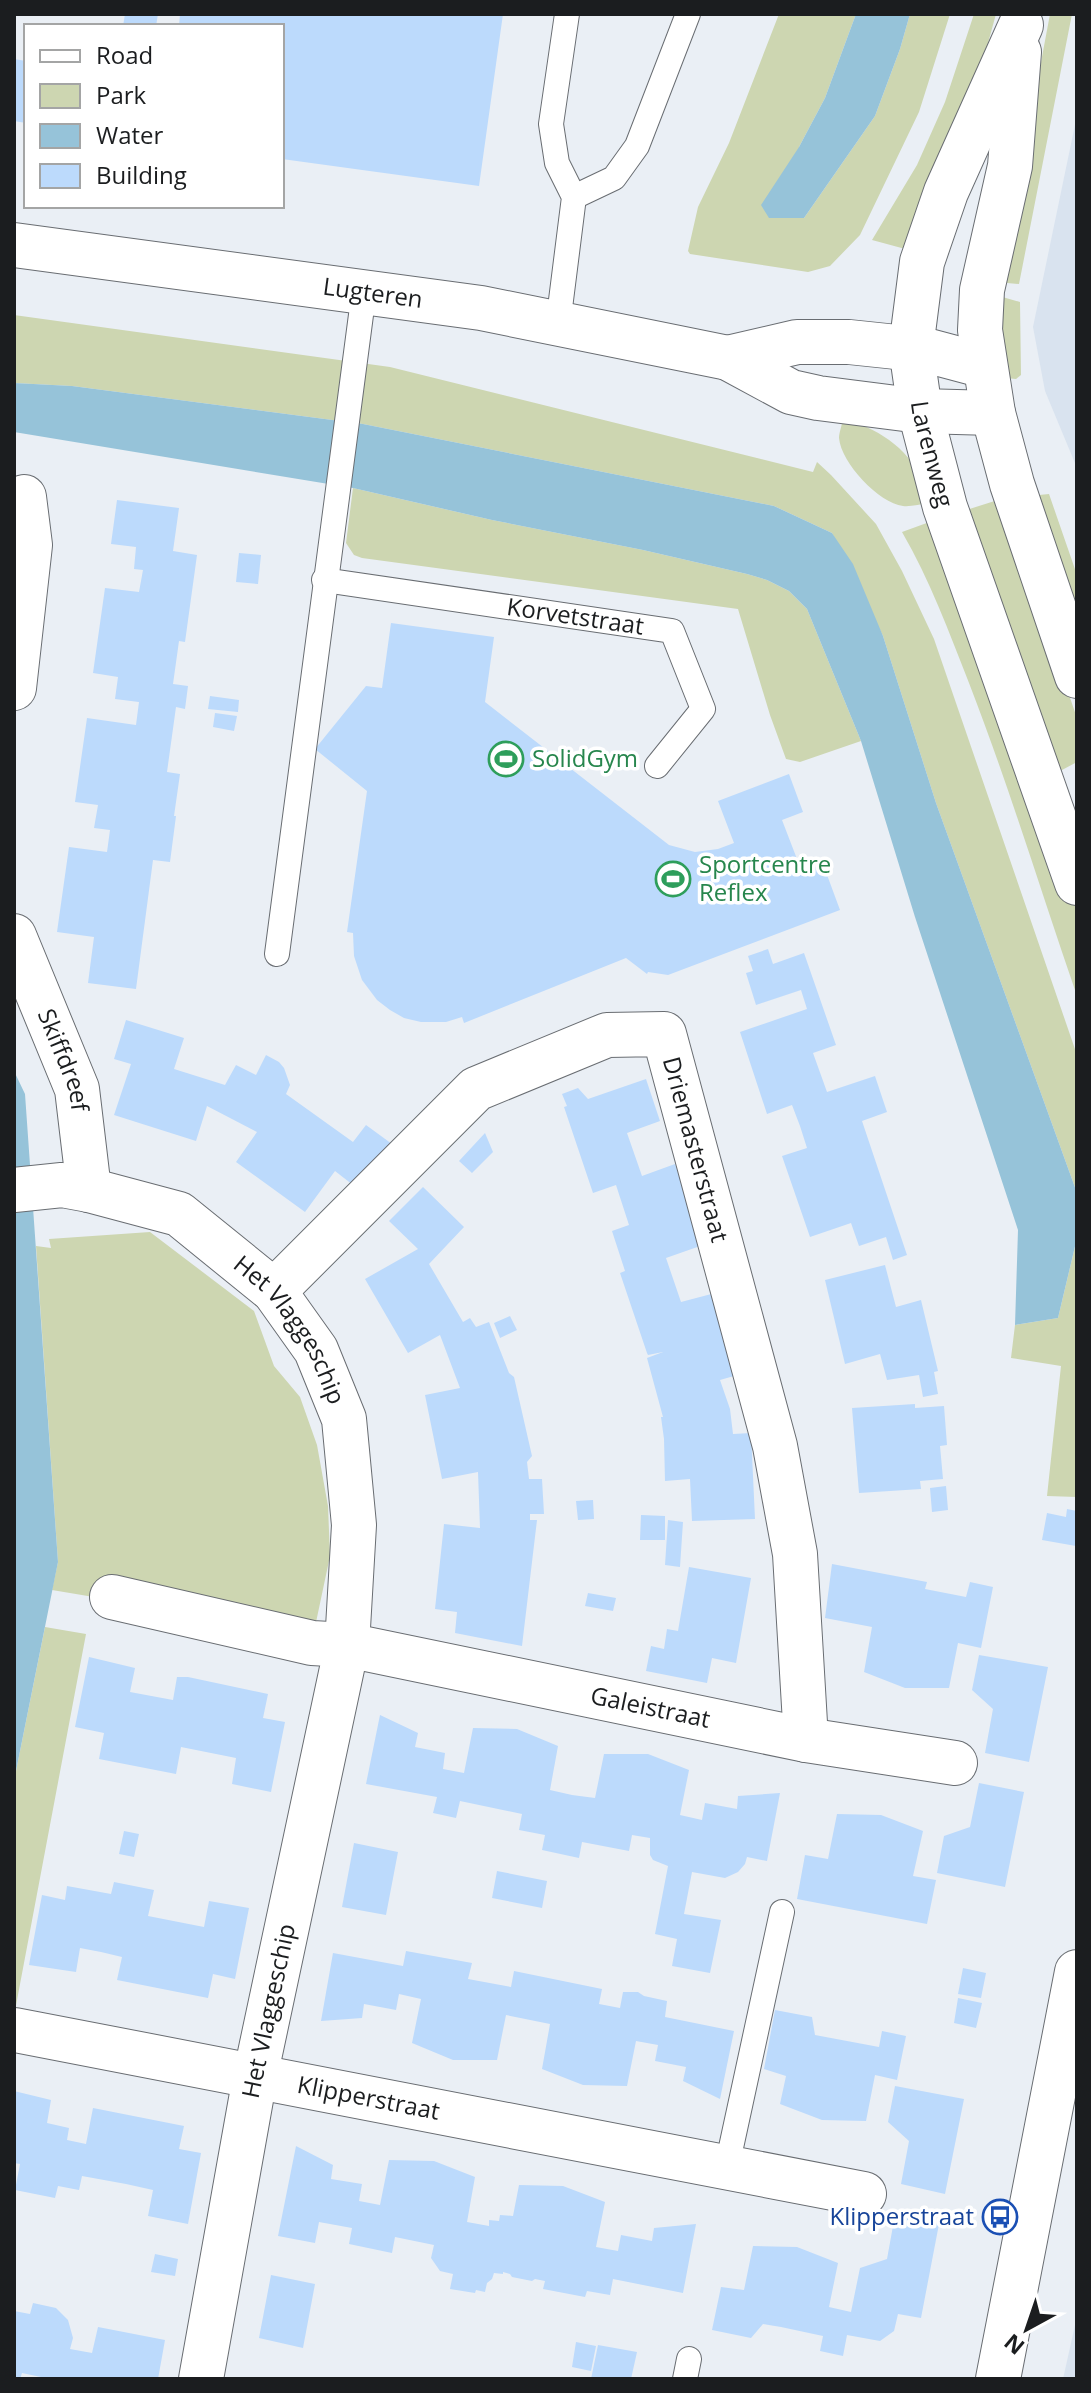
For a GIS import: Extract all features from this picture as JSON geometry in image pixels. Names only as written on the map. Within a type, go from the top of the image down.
[{"type":"street","name":"Larenweg","points":[[1022,19],[936,220],[922,262],[911,348],[920,411],[945,507],[1077,883]]},
{"type":"street","name":"Larenweg","points":[[1022,19],[1010,166],[982,290],[980,330],[993,413],[1012,484],[1077,676]]},
{"type":"street","name":"Lugteren","points":[[14,245],[481,308],[728,358],[791,392],[818,398],[920,411],[993,413]]},
{"type":"street","name":"Lugteren","points":[[728,358],[797,342],[849,342],[911,348],[985,366]]},
{"type":"street","points":[[14,688],[30,545],[24,497]]},
{"type":"street","name":"Skiffdreef","points":[[14,936],[77,1089],[75,1188]]},
{"type":"street","name":"Driemasterstraat","points":[[274,1291],[476,1089],[607,1035],[664,1034],[775,1446],[795,1554],[806,1740]]},
{"type":"street","name":"Het Vlaggeschip","points":[[14,1190],[75,1188],[179,1214],[274,1291],[316,1350],[344,1419],[354,1525],[347,1645],[255,2077],[201,2379]]},
{"type":"street","points":[[112,1597],[312,1643],[347,1645]]},
{"type":"street","name":"Galeistraat","points":[[347,1645],[806,1740],[955,1763]]},
{"type":"street","points":[[998,2379],[1077,1972]]},
{"type":"street","name":"Klipperstraat","points":[[15,2030],[864,2194]]},
{"type":"lane","points":[[558,324],[574,197],[557,163],[551,124],[567,14]]},
{"type":"lane","points":[[574,197],[614,178],[637,146],[688,14]]},
{"type":"lane","points":[[277,954],[364,292]]},
{"type":"lane","name":"Korvetstraat","points":[[324,580],[672,631],[703,709],[657,766]]},
{"type":"lane","points":[[727,2166],[782,1912]]},
{"type":"shaded area","points":[[1077,115],[1077,468],[1045,391],[1033,327]]},
{"type":"shaded area","points":[[1077,2316],[1077,2379],[1063,2379]]},
{"type":"green space","points":[[779,14],[856,14],[825,98],[799,147],[804,218],[875,116],[910,14],[950,14],[919,112],[860,235],[830,266],[808,272],[690,254],[688,251],[698,207],[729,143]]},
{"type":"green space","points":[[974,14],[996,14],[982,65],[909,250],[872,240],[917,165],[945,102]]},
{"type":"green space","points":[[1050,14],[1072,14],[1019,284],[1007,283],[1002,279],[1002,271]]},
{"type":"green space","points":[[999,296],[1020,302],[1021,375],[1016,379],[1005,378]]},
{"type":"green space","points":[[14,315],[390,367],[813,472],[817,462],[876,524],[934,639],[1077,1055],[1077,1193],[936,803],[883,636],[832,533],[774,506],[363,424],[72,386],[14,383]]},
{"type":"green space","points":[[843,419],[867,427],[899,448],[915,468],[929,503],[906,506],[893,503],[873,490],[854,470],[841,448],[839,438]]},
{"type":"green space","points":[[353,488],[767,580],[789,591],[807,609],[861,741],[800,762],[786,759],[738,609],[362,558],[354,555],[346,543]]},
{"type":"green space","points":[[1049,494],[1077,575],[1077,639],[1039,495]]},
{"type":"green space","points":[[1001,499],[1077,718],[1077,762],[1062,770],[1053,768],[960,512]]},
{"type":"green space","points":[[935,520],[1077,912],[1077,996],[984,722],[938,606],[902,532]]},
{"type":"green space","points":[[150,1232],[254,1311],[274,1366],[300,1397],[317,1445],[328,1506],[330,1556],[315,1627],[308,1633],[52,1590],[58,1562],[36,1246],[51,1248],[49,1239]]},
{"type":"green space","points":[[1077,1238],[1077,1497],[1047,1496],[1061,1366],[1011,1358],[1015,1325],[1058,1318]]},
{"type":"green space","points":[[45,1627],[86,1634],[14,2016],[14,1781]]},
{"type":"water","points":[[856,14],[910,14],[875,116],[804,218],[769,218],[761,205],[799,147],[825,98]]},
{"type":"water","points":[[14,383],[72,386],[363,424],[774,506],[832,533],[853,564],[883,636],[936,803],[1077,1193],[1077,1238],[1058,1318],[1015,1325],[1018,1230],[861,741],[807,609],[789,591],[747,574],[353,488],[14,432]]},
{"type":"water","points":[[14,1071],[25,1094],[58,1562],[14,1781]]},
{"type":"building","points":[[125,14],[158,14],[156,24],[123,24]]},
{"type":"building","points":[[180,14],[503,14],[479,186],[284,159],[284,24],[179,24]]},
{"type":"building","points":[[14,59],[24,61],[24,123],[14,121]]},
{"type":"building","points":[[117,500],[179,508],[173,551],[197,555],[185,642],[179,641],[173,684],[188,686],[185,709],[176,707],[167,772],[180,774],[170,862],[153,860],[136,989],[88,983],[94,937],[57,932],[69,847],[107,852],[110,830],[94,828],[98,805],[75,802],[87,718],[136,725],[139,702],[115,699],[118,677],[93,673],[105,588],[139,592],[143,570],[134,569],[136,547],[111,544]]},
{"type":"building","points":[[239,553],[261,555],[258,584],[236,582]]},
{"type":"building","points":[[391,623],[494,637],[485,702],[669,845],[695,852],[734,843],[718,801],[789,774],[803,812],[782,820],[802,872],[823,864],[840,910],[668,975],[647,974],[626,958],[464,1023],[462,1017],[446,1022],[421,1022],[404,1018],[390,1010],[377,1000],[362,980],[354,956],[353,933],[347,932],[367,791],[315,749],[366,686],[382,688]]},
{"type":"building","points":[[210,696],[239,700],[238,712],[208,709]]},
{"type":"building","points":[[215,713],[237,716],[234,731],[213,727]]},
{"type":"building","points":[[768,949],[773,964],[804,953],[836,1045],[813,1053],[827,1092],[875,1076],[887,1112],[862,1121],[907,1255],[893,1260],[886,1237],[859,1246],[851,1223],[810,1237],[782,1156],[807,1148],[800,1126],[792,1105],[767,1114],[740,1032],[807,1009],[801,990],[756,1005],[746,973],[753,971],[748,956]]},
{"type":"building","points":[[126,1020],[184,1038],[174,1069],[225,1085],[236,1065],[256,1075],[266,1055],[284,1068],[290,1085],[286,1094],[353,1142],[366,1125],[392,1144],[353,1185],[335,1171],[305,1212],[236,1162],[257,1132],[207,1106],[196,1141],[114,1115],[131,1064],[114,1059]]},
{"type":"building","points":[[646,1079],[660,1121],[627,1133],[642,1176],[675,1164],[703,1245],[666,1258],[681,1302],[719,1292],[741,1374],[720,1380],[730,1409],[733,1434],[751,1433],[755,1519],[692,1521],[690,1479],[665,1481],[663,1417],[647,1358],[663,1352],[647,1353],[620,1273],[625,1271],[612,1231],[629,1225],[616,1185],[593,1193],[564,1107],[567,1106],[562,1094],[578,1088],[588,1099]]},
{"type":"building","points":[[485,1133],[493,1152],[472,1173],[459,1161]]},
{"type":"building","points":[[423,1187],[464,1227],[429,1264],[463,1322],[470,1318],[476,1327],[489,1322],[509,1373],[514,1377],[532,1456],[527,1462],[529,1479],[542,1479],[544,1514],[530,1514],[530,1520],[537,1520],[522,1646],[455,1633],[457,1612],[435,1609],[444,1524],[480,1528],[478,1472],[442,1479],[425,1395],[460,1388],[440,1335],[408,1353],[365,1279],[418,1249],[389,1221]]},
{"type":"building","points":[[885,1265],[896,1307],[921,1300],[938,1371],[934,1372],[938,1394],[923,1397],[919,1375],[887,1380],[880,1354],[845,1364],[825,1280]]},
{"type":"building","points":[[510,1316],[517,1330],[500,1338],[494,1323]]},
{"type":"building","points":[[915,1404],[915,1408],[944,1406],[947,1445],[940,1446],[943,1479],[920,1481],[921,1489],[859,1493],[852,1408]]},
{"type":"building","points":[[946,1486],[948,1510],[932,1512],[930,1488]]},
{"type":"building","points":[[593,1500],[594,1519],[578,1520],[576,1501]]},
{"type":"building","points":[[1067,1509],[1077,1511],[1076,1546],[1042,1540],[1047,1513],[1066,1517]]},
{"type":"building","points":[[641,1515],[665,1516],[665,1540],[640,1540]]},
{"type":"building","points":[[668,1520],[683,1522],[680,1567],[665,1565]]},
{"type":"building","points":[[832,1564],[927,1582],[925,1589],[966,1597],[970,1582],[993,1587],[981,1648],[958,1643],[949,1688],[905,1688],[864,1672],[872,1627],[825,1618]]},
{"type":"building","points":[[689,1567],[751,1578],[736,1663],[712,1658],[707,1683],[646,1671],[651,1646],[664,1649],[667,1629],[678,1631]]},
{"type":"building","points":[[588,1593],[616,1598],[613,1611],[585,1606]]},
{"type":"building","points":[[979,1655],[1048,1667],[1029,1762],[985,1753],[993,1709],[972,1690]]},
{"type":"building","points":[[89,1657],[135,1668],[130,1692],[173,1700],[177,1677],[188,1677],[268,1694],[263,1718],[285,1722],[271,1792],[232,1784],[236,1758],[181,1747],[176,1774],[99,1759],[104,1733],[75,1727]]},
{"type":"building","points":[[380,1715],[418,1733],[415,1747],[445,1753],[443,1769],[464,1773],[473,1728],[517,1729],[558,1746],[550,1790],[572,1795],[595,1798],[604,1754],[648,1754],[689,1770],[680,1815],[702,1820],[705,1803],[737,1809],[738,1796],[780,1793],[767,1861],[747,1857],[738,1872],[725,1878],[692,1872],[684,1914],[721,1920],[710,1973],[672,1966],[677,1939],[655,1934],[668,1866],[653,1860],[650,1838],[632,1835],[629,1851],[582,1842],[579,1858],[542,1850],[545,1835],[519,1830],[522,1814],[460,1801],[456,1818],[433,1813],[437,1797],[366,1784]]},
{"type":"building","points":[[979,1783],[1024,1792],[1005,1887],[937,1873],[944,1836],[970,1827]]},
{"type":"building","points":[[837,1814],[881,1815],[923,1831],[913,1876],[936,1880],[927,1924],[797,1899],[805,1855],[828,1859]]},
{"type":"building","points":[[124,1831],[139,1834],[134,1857],[119,1854]]},
{"type":"building","points":[[354,1843],[398,1852],[386,1915],[342,1907]]},
{"type":"building","points":[[497,1871],[547,1881],[542,1908],[492,1898]]},
{"type":"building","points":[[114,1882],[154,1890],[148,1916],[204,1927],[209,1901],[249,1908],[235,1979],[213,1974],[208,1998],[117,1980],[122,1957],[80,1948],[76,1972],[29,1965],[42,1895],[65,1900],[67,1886],[111,1894]]},
{"type":"building","points":[[406,1951],[472,1963],[468,1979],[511,1987],[514,1971],[602,1989],[599,2004],[620,2008],[623,1992],[638,1992],[667,2001],[665,2017],[734,2031],[720,2099],[683,2081],[686,2067],[655,2061],[658,2045],[636,2041],[627,2086],[583,2085],[542,2069],[550,2024],[506,2015],[497,2060],[453,2060],[412,2043],[421,1999],[399,1994],[396,2010],[364,2004],[362,2018],[321,2021],[333,1953],[403,1966]]},
{"type":"building","points":[[963,1968],[986,1973],[981,1998],[958,1994]]},
{"type":"building","points":[[958,1998],[982,2003],[976,2028],[954,2023]]},
{"type":"building","points":[[775,2010],[812,2017],[815,2035],[879,2047],[882,2031],[906,2036],[897,2080],[875,2075],[866,2121],[822,2120],[780,2104],[786,2076],[764,2069]]},
{"type":"building","points":[[895,2086],[964,2099],[945,2194],[901,2184],[909,2141],[888,2122]]},
{"type":"building","points":[[14,2091],[51,2100],[47,2123],[69,2128],[67,2140],[86,2144],[93,2108],[184,2126],[179,2149],[201,2153],[188,2224],[148,2216],[153,2190],[126,2184],[82,2176],[79,2190],[58,2186],[55,2198],[15,2190],[20,2164],[14,2163]]},
{"type":"building","points":[[296,2146],[333,2165],[331,2179],[362,2184],[359,2201],[380,2205],[389,2160],[434,2161],[475,2177],[467,2222],[489,2226],[489,2220],[499,2221],[500,2215],[513,2216],[519,2185],[563,2186],[605,2202],[596,2247],[618,2251],[621,2235],[652,2241],[654,2228],[696,2224],[683,2293],[613,2279],[610,2295],[587,2291],[585,2297],[543,2289],[545,2281],[512,2277],[503,2272],[494,2273],[485,2292],[476,2290],[475,2293],[450,2289],[453,2274],[440,2271],[431,2258],[434,2245],[395,2237],[392,2253],[349,2244],[352,2228],[319,2222],[315,2243],[278,2236]]},
{"type":"building","points":[[895,2215],[939,2224],[921,2318],[898,2314],[894,2331],[880,2341],[847,2335],[843,2356],[820,2351],[823,2336],[781,2327],[763,2324],[751,2338],[712,2330],[721,2287],[744,2290],[753,2246],[797,2247],[838,2263],[829,2307],[851,2312],[860,2268],[887,2259]]},
{"type":"building","points":[[155,2254],[178,2259],[175,2276],[151,2272]]},
{"type":"building","points":[[271,2275],[315,2284],[303,2348],[259,2338]]},
{"type":"building","points":[[33,2303],[56,2308],[68,2320],[73,2338],[70,2349],[92,2353],[98,2327],[165,2340],[158,2379],[40,2379],[22,2373],[20,2379],[14,2379],[14,2311],[30,2314]]},
{"type":"building","points":[[576,2342],[596,2346],[591,2371],[572,2367]]},
{"type":"building","points":[[598,2345],[637,2352],[631,2379],[591,2379]]},
{"type":"place","name":"SolidGym","points":[[506,759]]},
{"type":"place","name":"Sportcentre Reflex","points":[[673,879]]},
{"type":"place","name":"Klipperstraat","points":[[1000,2217]]}]
